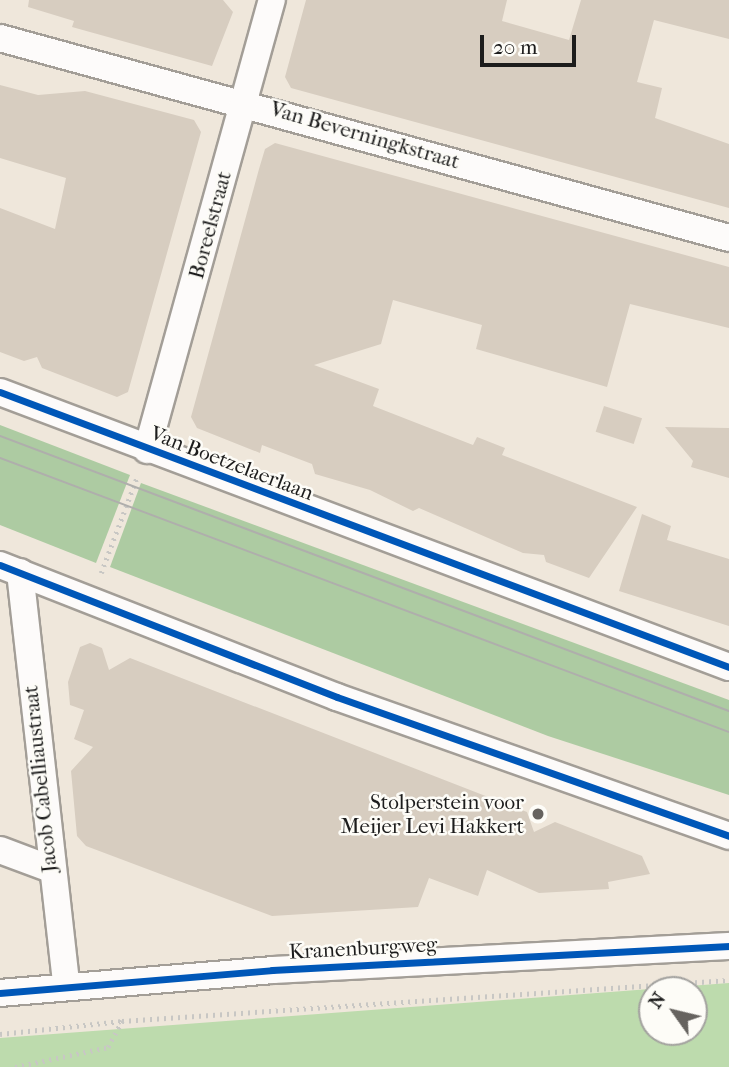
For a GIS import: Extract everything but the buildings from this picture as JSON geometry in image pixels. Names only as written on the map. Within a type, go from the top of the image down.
[{"type":"street","name":"Boreelstraat","points":[[148,450],[271,0]]},
{"type":"street","name":"Van Beverningkstraat","points":[[0,38],[244,100],[729,238]]},
{"type":"street","name":"Van Boetzelaerlaan","points":[[0,393],[729,667]]},
{"type":"street","points":[[10,569],[350,702],[729,836]]},
{"type":"street","name":"Jacob Cabelliaustraat","points":[[10,569],[48,869],[66,985]]},
{"type":"street","points":[[0,850],[48,869]]},
{"type":"street","name":"Kranenburgweg","points":[[0,993],[66,985],[729,946]]},
{"type":"path","points":[[91,599],[148,450]]},
{"type":"path","points":[[0,1034],[122,1021],[729,980]]},
{"type":"path","points":[[15,1067],[108,1047],[122,1021]]},
{"type":"green space","points":[[0,425],[130,475],[96,563],[0,525]]},
{"type":"green space","points":[[141,483],[729,700],[729,795],[548,736],[110,567]]},
{"type":"green space","points":[[729,983],[729,1067],[0,1067],[0,1038],[638,990],[638,1046],[708,1046],[708,985]]},
{"type":"tram line","points":[[0,436],[729,711]]},
{"type":"tram line","points":[[0,458],[729,732]]},
{"type":"cycle path","points":[[0,392],[729,667]]},
{"type":"cycle path","points":[[0,565],[337,697],[729,836]]},
{"type":"cycle path","points":[[0,993],[272,970],[729,946]]},
{"type":"place","name":"Stolperstein voor Meijer Levi Hakkert","points":[[538,814]]}]
